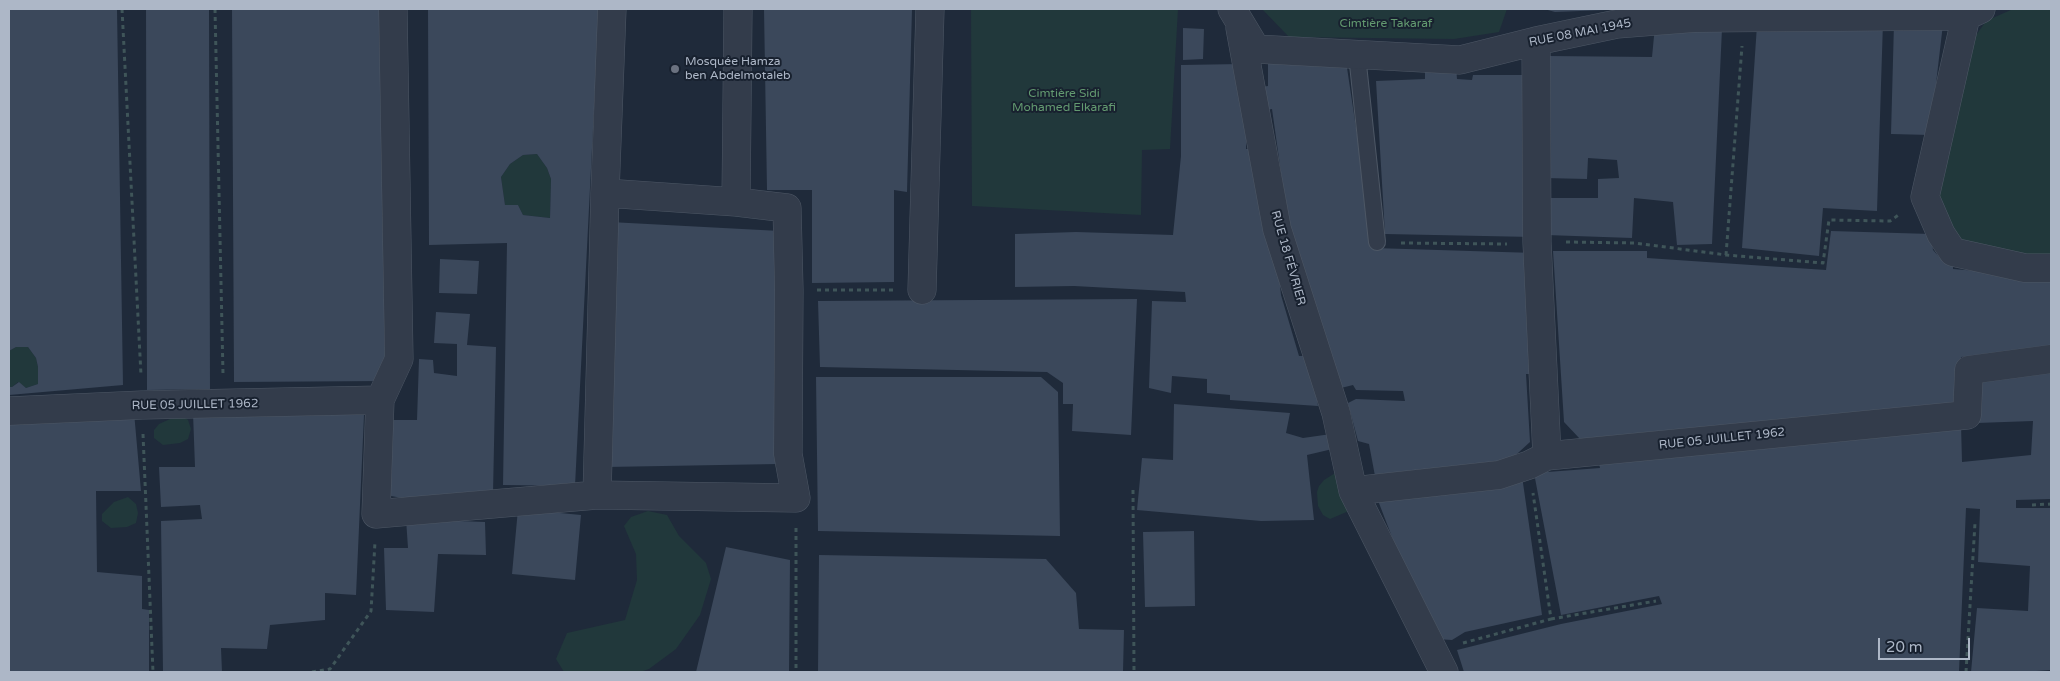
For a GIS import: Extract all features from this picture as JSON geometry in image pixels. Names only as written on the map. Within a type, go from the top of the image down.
[{"type":"street","points":[[393,9],[399,359],[380,400],[376,514],[597,495],[796,498],[788,454],[789,290],[787,208],[736,202],[605,193]]},
{"type":"street","points":[[597,495],[612,9]]},
{"type":"street","points":[[736,202],[738,9]]},
{"type":"street","points":[[922,290],[930,9]]},
{"type":"street","points":[[1974,12],[1925,196],[1941,234],[1953,252],[2025,268],[2051,268]]},
{"type":"street","name":"RUE 08 MAI 1945","points":[[1235,15],[1256,48],[1460,60],[1536,41],[1617,24],[1695,13],[1744,18],[1974,12]]},
{"type":"street","name":"RUE 18 FÉVRIER","points":[[1235,15],[1277,229],[1336,412],[1353,491],[1438,662]]},
{"type":"street","points":[[1536,41],[1538,461]]},
{"type":"street","name":"RUE 05 JUILLET 1962","points":[[1353,491],[1499,475],[1538,461],[1967,415],[1969,370],[2051,359]]},
{"type":"street","name":"RUE 05 JUILLET 1962","points":[[9,411],[142,405],[380,400]]},
{"type":"lane","points":[[1357,54],[1377,242]]},
{"type":"path","points":[[122,9],[153,672]]},
{"type":"path","points":[[215,9],[223,404]]},
{"type":"path","points":[[1744,18],[1726,255],[1823,263],[1829,220],[1890,221],[1925,196]]},
{"type":"path","points":[[789,290],[922,290]]},
{"type":"path","points":[[1538,461],[1552,619]]},
{"type":"path","points":[[1133,490],[1134,672]]},
{"type":"path","points":[[796,498],[796,672]]},
{"type":"path","points":[[2032,505],[2051,504]]},
{"type":"path","points":[[312,672],[330,669],[371,611],[376,514]]},
{"type":"path","points":[[1966,672],[1975,523]]},
{"type":"path","points":[[1438,662],[1552,619],[1656,601]]},
{"type":"green space","name":"Cimtière Sidi Mohamed Elkarafi","points":[[971,9],[1178,9],[1170,149],[1142,150],[1141,215],[972,206]]},
{"type":"green space","name":"Cimtière Takaraf","points":[[1262,9],[1507,9],[1499,32],[1454,39],[1289,37]]},
{"type":"green space","points":[[2013,9],[2051,9],[2051,258],[1956,242],[1938,202],[1941,169],[1970,44],[1986,21]]},
{"type":"green space","points":[[537,154],[547,168],[551,179],[550,218],[523,215],[518,205],[505,205],[501,177],[510,164],[523,155]]},
{"type":"green space","points":[[16,347],[28,347],[36,358],[38,384],[26,388],[18,382],[9,387],[9,351]]},
{"type":"green space","points":[[181,414],[188,420],[191,429],[188,439],[180,443],[163,445],[154,438],[154,430],[159,424]]},
{"type":"green space","points":[[1340,470],[1351,510],[1330,519],[1323,515],[1318,506],[1317,492],[1324,480]]},
{"type":"green space","points":[[128,497],[136,504],[138,513],[136,523],[127,527],[111,528],[102,521],[102,514],[114,502]]},
{"type":"green space","points":[[648,511],[667,515],[679,536],[706,563],[711,579],[700,615],[676,649],[649,669],[640,672],[564,672],[556,659],[567,633],[625,620],[637,580],[636,554],[624,526],[631,517]]},
{"type":"building","points":[[9,9],[117,9],[123,385],[9,395],[9,387],[19,382],[26,388],[38,384],[38,367],[36,358],[28,347],[16,347],[9,351]]},
{"type":"building","points":[[146,9],[209,9],[210,389],[147,390]]},
{"type":"building","points":[[232,9],[384,9],[385,381],[234,382]]},
{"type":"building","points":[[428,9],[599,9],[575,486],[503,485],[507,243],[429,245]],"holes":[[[537,154],[547,168],[551,179],[550,218],[523,215],[518,205],[505,205],[501,177],[510,164],[523,155]]]},
{"type":"building","points":[[764,9],[912,9],[907,192],[894,190],[894,282],[812,283],[812,190],[767,190]]},
{"type":"building","points":[[1544,9],[1606,9],[1606,10],[1555,12]]},
{"type":"building","points":[[1883,22],[1877,211],[1823,208],[1819,256],[1742,248],[1757,25]]},
{"type":"building","points":[[1894,23],[1943,24],[1930,135],[1891,134]]},
{"type":"building","points":[[1655,26],[1722,29],[1712,244],[1677,245],[1673,202],[1634,198],[1632,238],[1546,235],[1548,198],[1598,198],[1598,179],[1619,178],[1617,160],[1588,158],[1587,179],[1544,178],[1548,56],[1652,57]]},
{"type":"building","points":[[1183,28],[1204,29],[1203,59],[1183,60]]},
{"type":"building","points":[[1268,60],[1346,61],[1374,248],[1535,253],[1543,374],[1526,374],[1530,442],[1507,463],[1375,476],[1369,444],[1358,441],[1348,403],[1356,399],[1405,401],[1403,391],[1356,390],[1353,385],[1341,388],[1287,215],[1272,109],[1266,110],[1261,87],[1268,86]]},
{"type":"building","points":[[1241,64],[1247,105],[1246,149],[1259,149],[1275,236],[1281,295],[1299,356],[1310,356],[1318,406],[1230,400],[1230,395],[1207,393],[1207,379],[1172,376],[1171,393],[1149,388],[1152,301],[1186,302],[1185,292],[1074,286],[1015,287],[1015,234],[1076,232],[1173,235],[1181,156],[1181,65]]},
{"type":"building","points":[[1425,65],[1456,66],[1457,79],[1472,80],[1473,75],[1531,75],[1533,237],[1385,234],[1376,81],[1425,79]]},
{"type":"building","points":[[610,222],[780,231],[778,464],[606,467]]},
{"type":"building","points":[[1831,231],[1931,234],[1933,250],[1942,260],[1953,261],[1953,269],[2051,277],[2051,350],[1961,357],[1959,408],[1580,439],[1564,422],[1553,251],[1647,251],[1647,258],[1826,270]]},
{"type":"building","points":[[440,259],[479,261],[477,294],[439,293]]},
{"type":"building","points":[[1137,299],[1131,435],[1072,431],[1073,404],[1063,404],[1063,383],[1047,372],[820,367],[818,301]]},
{"type":"building","points":[[436,312],[470,314],[467,345],[496,347],[493,494],[407,499],[386,495],[390,420],[417,420],[419,359],[433,360],[434,373],[457,376],[457,344],[434,343]]},
{"type":"building","points":[[2051,359],[2051,499],[2016,500],[2016,508],[2051,508],[2051,670],[1971,672],[1977,608],[2028,611],[2030,566],[1978,562],[1980,509],[1966,508],[1959,672],[1464,672],[1457,650],[1561,624],[1662,604],[1659,596],[1561,615],[1534,473],[1600,468],[1598,459],[1961,424],[1962,462],[2031,455],[2033,421],[1977,423],[1976,379]]},
{"type":"building","points":[[816,377],[1041,377],[1058,392],[1060,536],[818,531]]},
{"type":"building","points":[[1174,404],[1290,413],[1286,433],[1303,438],[1338,433],[1341,447],[1307,455],[1314,520],[1261,521],[1137,510],[1142,458],[1173,460]]},
{"type":"building","points":[[134,412],[141,491],[96,491],[97,572],[142,576],[142,609],[149,610],[149,672],[9,672],[9,421]]},
{"type":"building","points":[[193,413],[364,415],[356,595],[325,593],[325,620],[270,625],[267,649],[221,648],[222,672],[163,672],[161,521],[202,519],[200,505],[161,507],[159,467],[195,467]]},
{"type":"building","points":[[1522,476],[1542,615],[1465,632],[1452,640],[1436,639],[1426,625],[1377,498]]},
{"type":"building","points":[[518,509],[581,515],[575,580],[512,574]]},
{"type":"building","points":[[406,519],[485,522],[486,555],[438,554],[434,612],[386,610],[384,548],[408,548]]},
{"type":"building","points":[[1194,531],[1195,606],[1145,607],[1143,532]]},
{"type":"building","points":[[726,547],[790,560],[789,672],[696,672]]},
{"type":"building","points":[[819,555],[1046,559],[1076,593],[1079,629],[1124,630],[1123,672],[818,672]]},
{"type":"place","name":"Mosquée Hamza ben Abdelmotaleb","points":[[675,69]]}]
